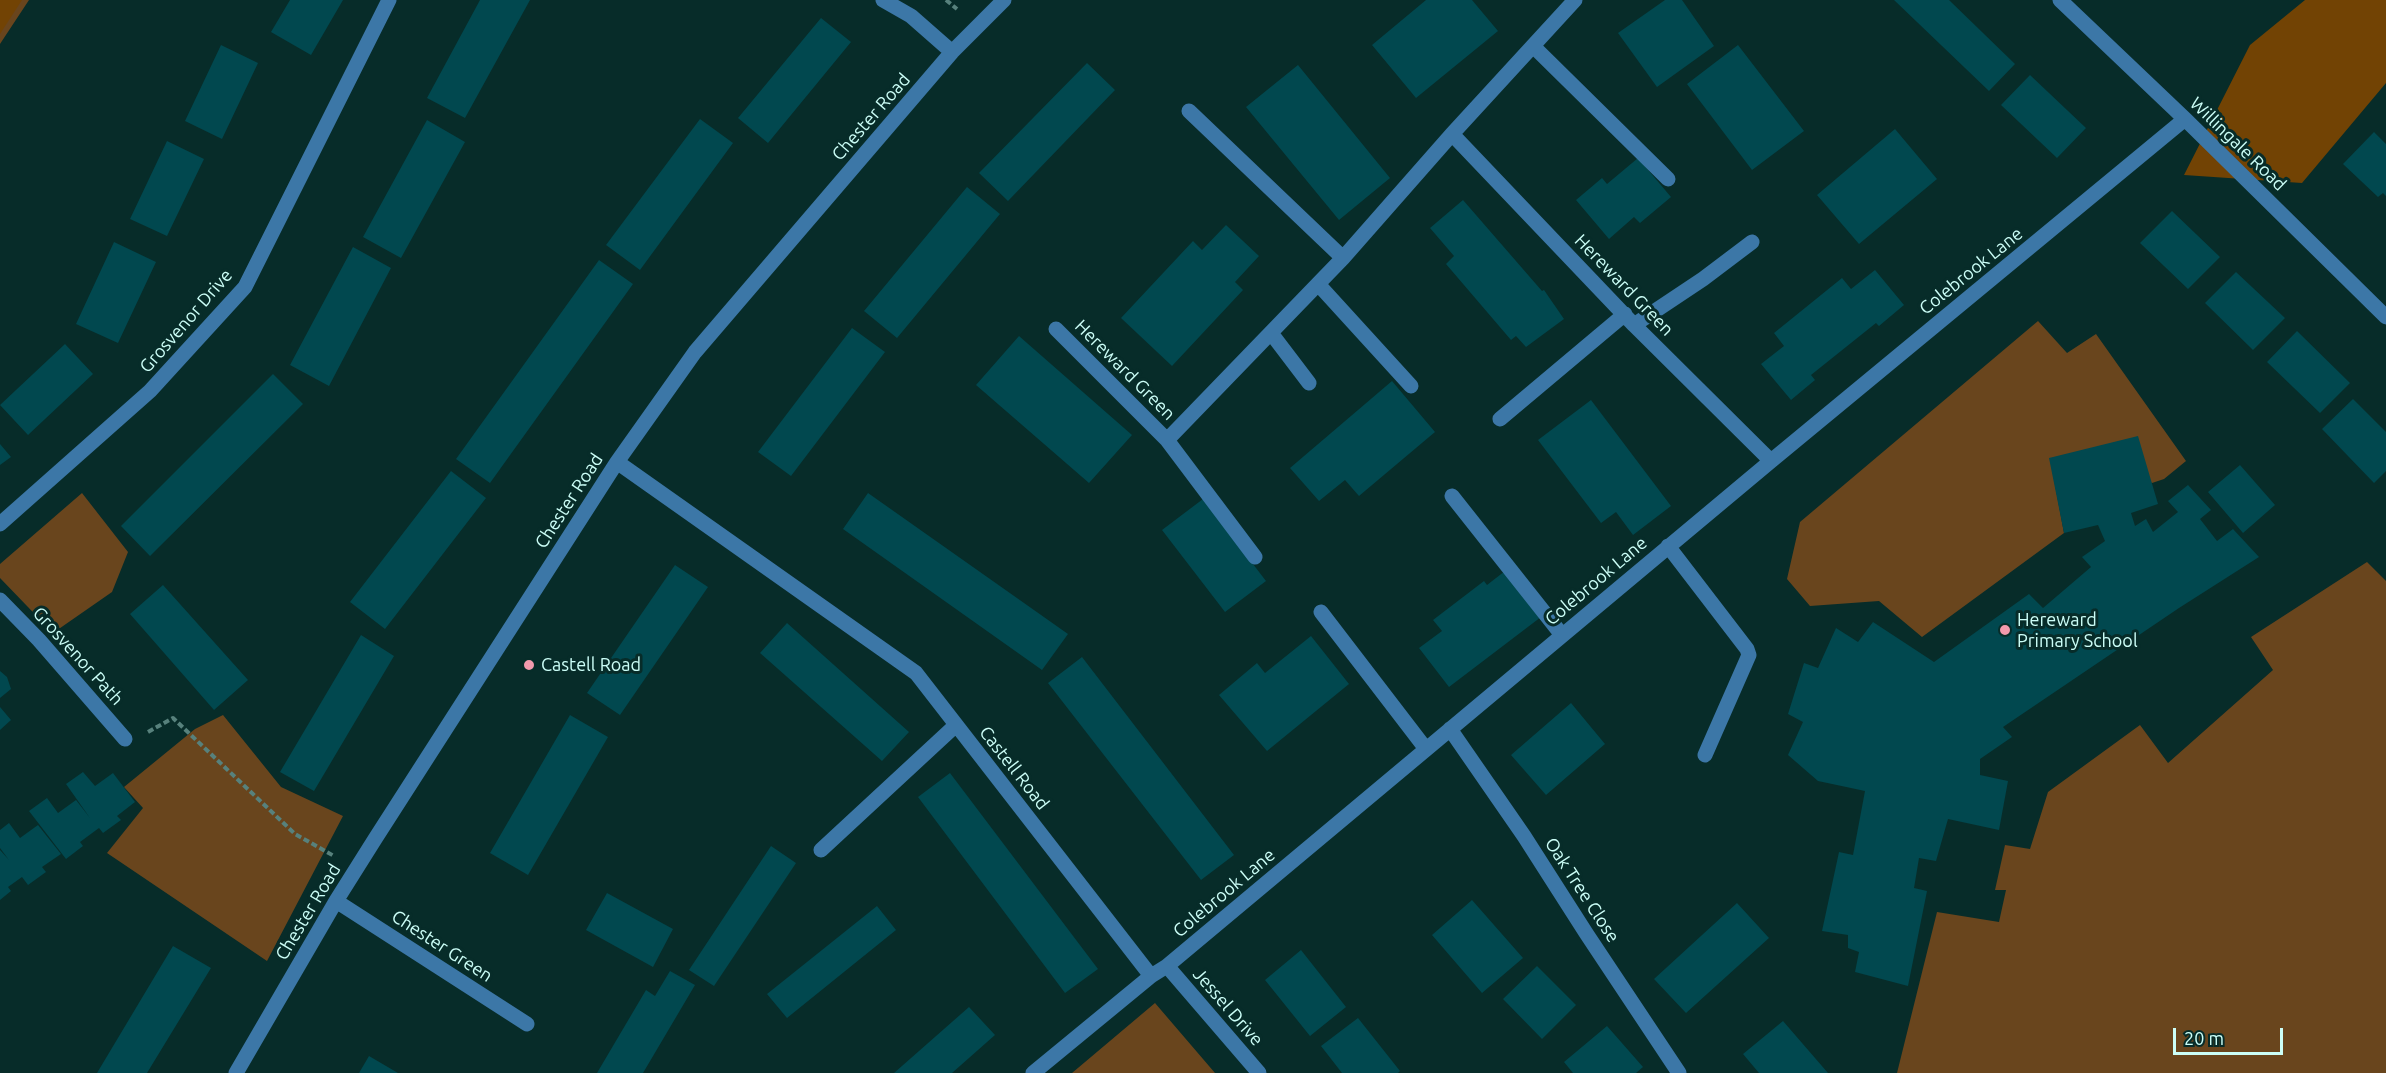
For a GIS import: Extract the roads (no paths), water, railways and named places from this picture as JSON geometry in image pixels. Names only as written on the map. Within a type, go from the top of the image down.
[{"type":"street","name":"Grosvenor Drive","points":[[0,524],[150,391],[245,287],[389,0]]},
{"type":"street","points":[[883,0],[911,16],[952,52]]},
{"type":"street","name":"Chester Road","points":[[236,1073],[336,901],[616,462],[695,352],[952,52],[1004,0]]},
{"type":"street","name":"Willingale Road","points":[[2060,0],[2185,119],[2386,317]]},
{"type":"street","name":"Hereward Green","points":[[1167,440],[1343,258],[1571,4]]},
{"type":"street","points":[[1533,46],[1668,180]]},
{"type":"street","points":[[1189,111],[1343,258]]},
{"type":"street","name":"Colebrook Lane","points":[[1033,1073],[1151,976],[1167,966],[1668,546],[2185,119]]},
{"type":"street","name":"Hereward Green","points":[[1452,134],[1630,320],[1771,461]]},
{"type":"street","points":[[1500,419],[1630,320],[1703,279],[1752,242]]},
{"type":"street","points":[[1318,284],[1411,386]]},
{"type":"street","name":"Hereward Green","points":[[1056,329],[1167,440],[1255,557]]},
{"type":"street","points":[[1271,333],[1309,383]]},
{"type":"street","name":"Castell Road","points":[[616,462],[916,673],[1151,976]]},
{"type":"street","points":[[1452,496],[1562,636]]},
{"type":"street","points":[[1668,546],[1747,649],[1749,655],[1705,755]]},
{"type":"street","name":"Grosvenor Path","points":[[0,600],[39,640],[125,739]]},
{"type":"street","points":[[1321,612],[1426,749]]},
{"type":"street","points":[[821,850],[956,725]]},
{"type":"street","name":"Oak Tree Close","points":[[1450,729],[1524,836],[1679,1073]]},
{"type":"street","name":"Chester Green","points":[[336,901],[526,1024]]},
{"type":"street","name":"Jessel Drive","points":[[1167,966],[1259,1073]]},
{"type":"place","name":"Hereward Primary School","points":[[2005,630]]},
{"type":"place","name":"Castell Road","points":[[529,665]]}]
